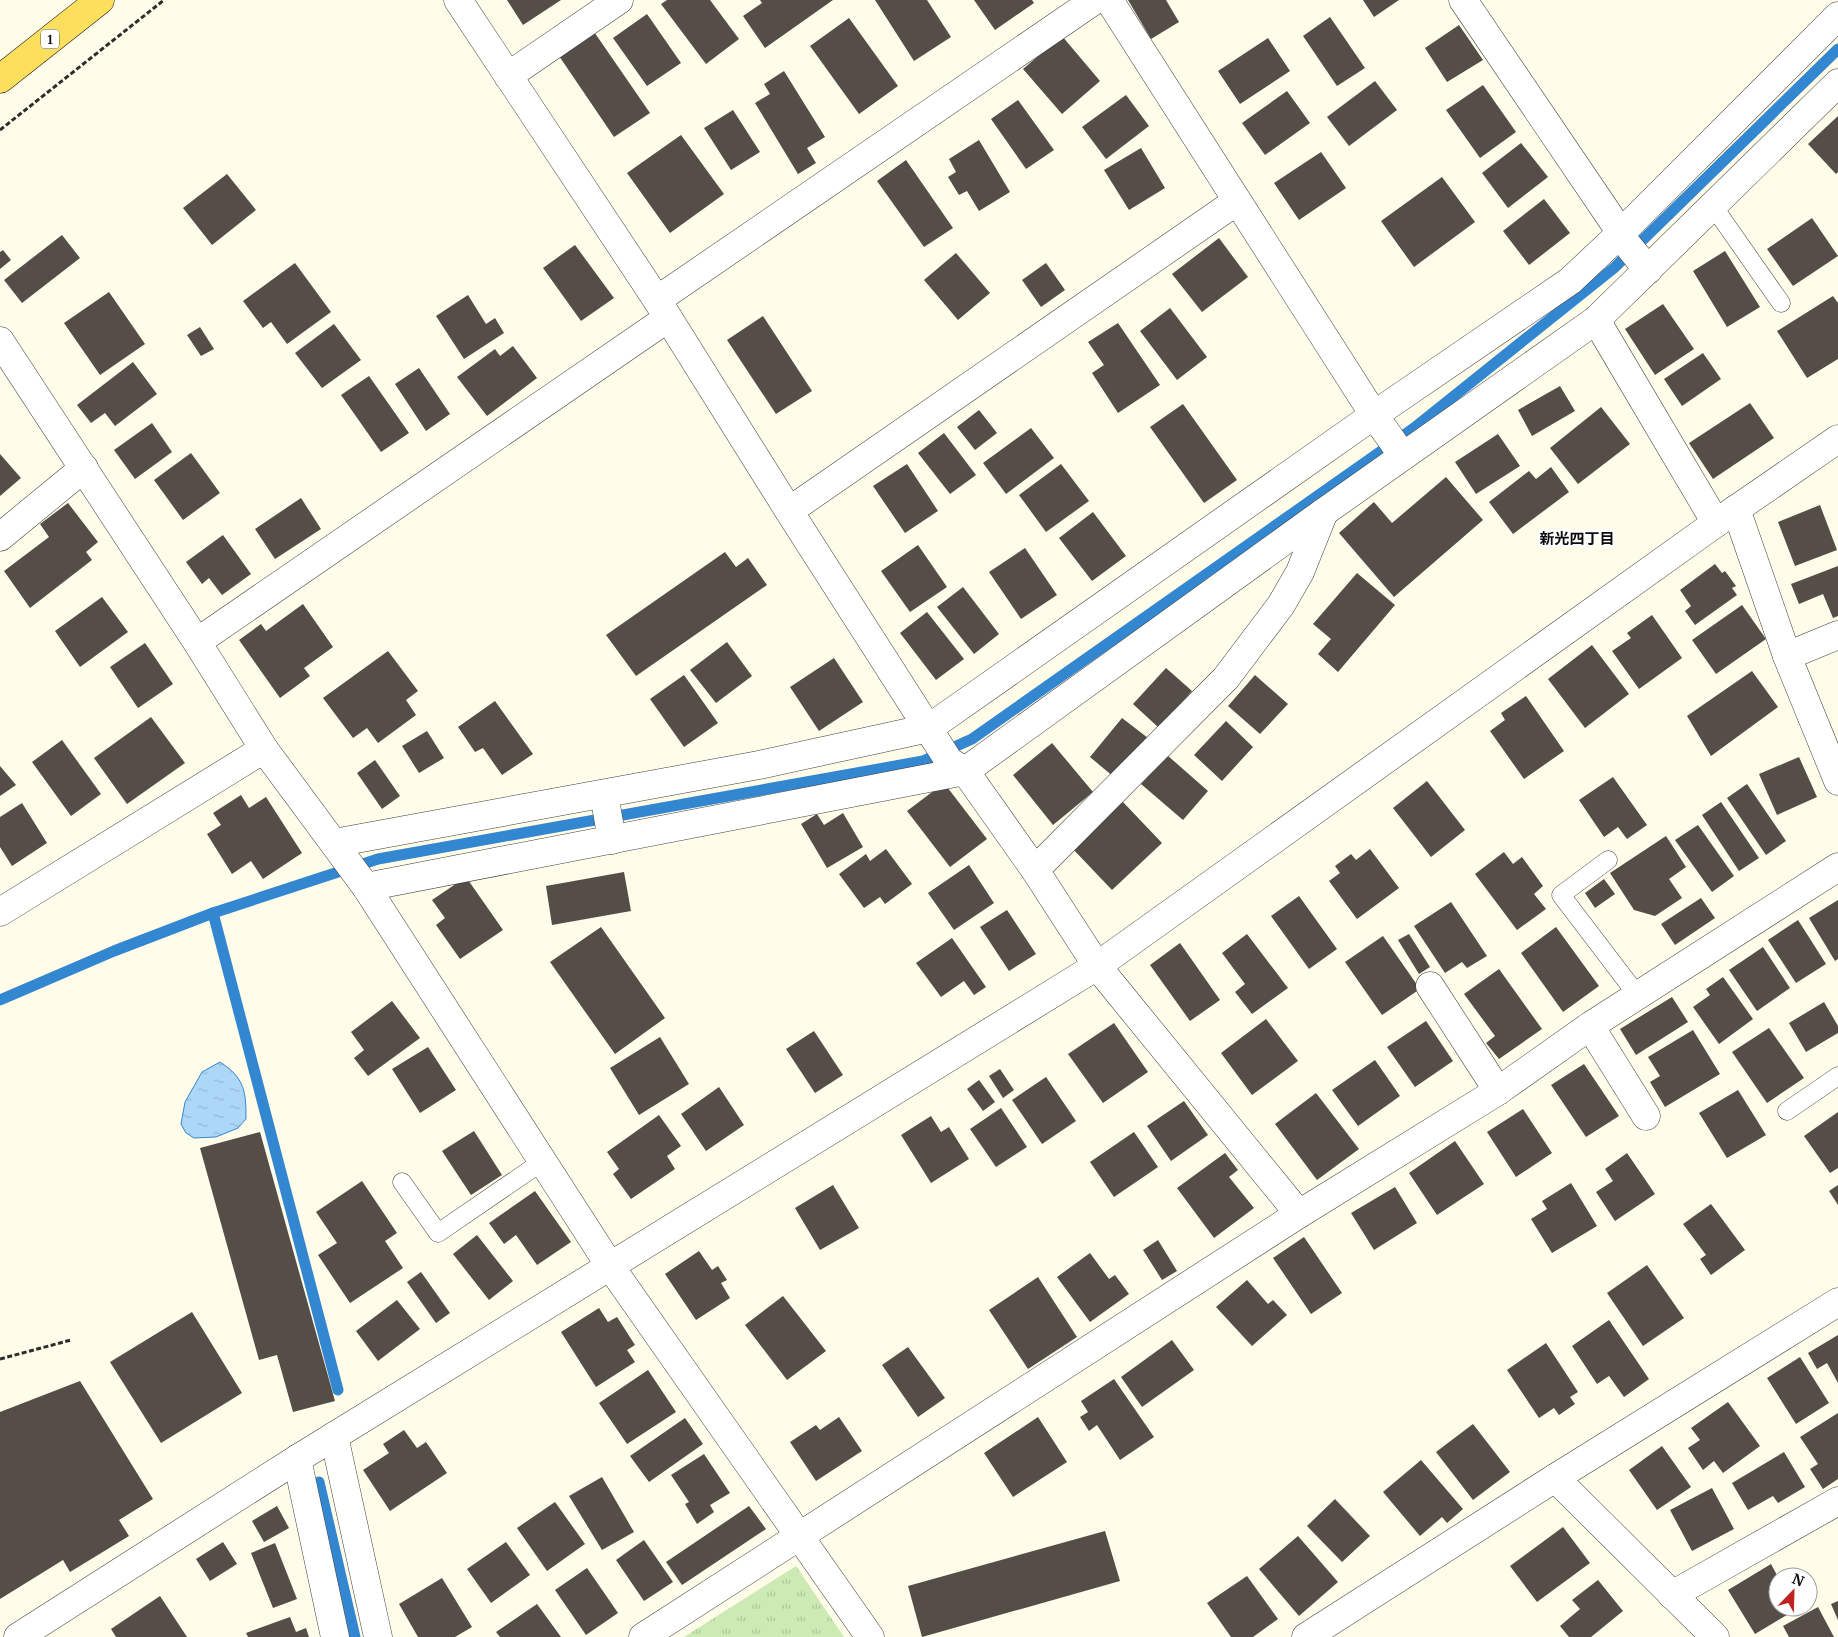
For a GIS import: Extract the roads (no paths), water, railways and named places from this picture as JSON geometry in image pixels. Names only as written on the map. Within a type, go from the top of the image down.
[{"type":"main road","name":"1","points":[[0,79],[100,0]]},
{"type":"street","points":[[458,0],[662,309],[789,510],[945,750],[1035,870],[1097,966],[1298,1214]]},
{"type":"street","points":[[508,76],[619,0]]},
{"type":"street","points":[[197,642],[1095,0]]},
{"type":"street","points":[[1109,0],[1389,437]]},
{"type":"street","points":[[1463,0],[1633,251]]},
{"type":"street","points":[[363,883],[608,816],[759,766],[945,750],[1389,437],[1596,320],[1633,251],[1838,16]]},
{"type":"street","points":[[338,849],[608,816],[945,750],[1324,512],[1389,437],[1570,280],[1633,251],[1713,206],[1838,82]]},
{"type":"street","points":[[789,510],[1237,201]]},
{"type":"street","points":[[1596,320],[1726,516],[1787,656],[1838,781]]},
{"type":"street","points":[[0,341],[197,642],[264,749],[363,883],[610,1266],[870,1637]]},
{"type":"street","points":[[27,1635],[297,1459],[1097,966],[1726,516],[1838,439]]},
{"type":"street","points":[[0,536],[84,468]]},
{"type":"street","points":[[1035,870],[1226,678],[1281,606],[1300,572],[1324,512]]},
{"type":"street","points":[[1787,656],[1838,635]]},
{"type":"street","points":[[3,904],[264,749]]},
{"type":"street","points":[[644,1637],[1298,1214],[1498,1091],[1590,1026],[1838,867]]},
{"type":"street","points":[[1430,986],[1498,1091]]},
{"type":"street","points":[[1590,1026],[1646,1116]]},
{"type":"street","points":[[1306,1637],[1555,1478],[1838,1302]]},
{"type":"street","points":[[334,1436],[378,1637]]},
{"type":"street","points":[[297,1459],[335,1637]]},
{"type":"street","points":[[1555,1478],[1715,1637]]},
{"type":"street","points":[[1672,1595],[1838,1501]]},
{"type":"lane","points":[[1713,206],[1781,303]]},
{"type":"lane","points":[[1608,860],[1561,895],[1638,996]]},
{"type":"lane","points":[[1787,1111],[1838,1076]]},
{"type":"lane","points":[[402,1182],[438,1233],[543,1161]]},
{"type":"water","points":[[220,1062],[235,1074],[242,1086],[246,1119],[238,1128],[216,1137],[194,1138],[186,1133],[181,1124],[185,1102],[202,1072]]},
{"type":"waterway","points":[[338,1390],[213,913],[378,859],[923,761],[972,739],[1414,428],[1614,268],[1838,49]]},
{"type":"waterway","points":[[0,1000],[114,951],[213,913]]},
{"type":"waterway","points":[[319,1482],[355,1637]]},
{"type":"district","name":"新光四丁目","points":[[1577,538]]}]
